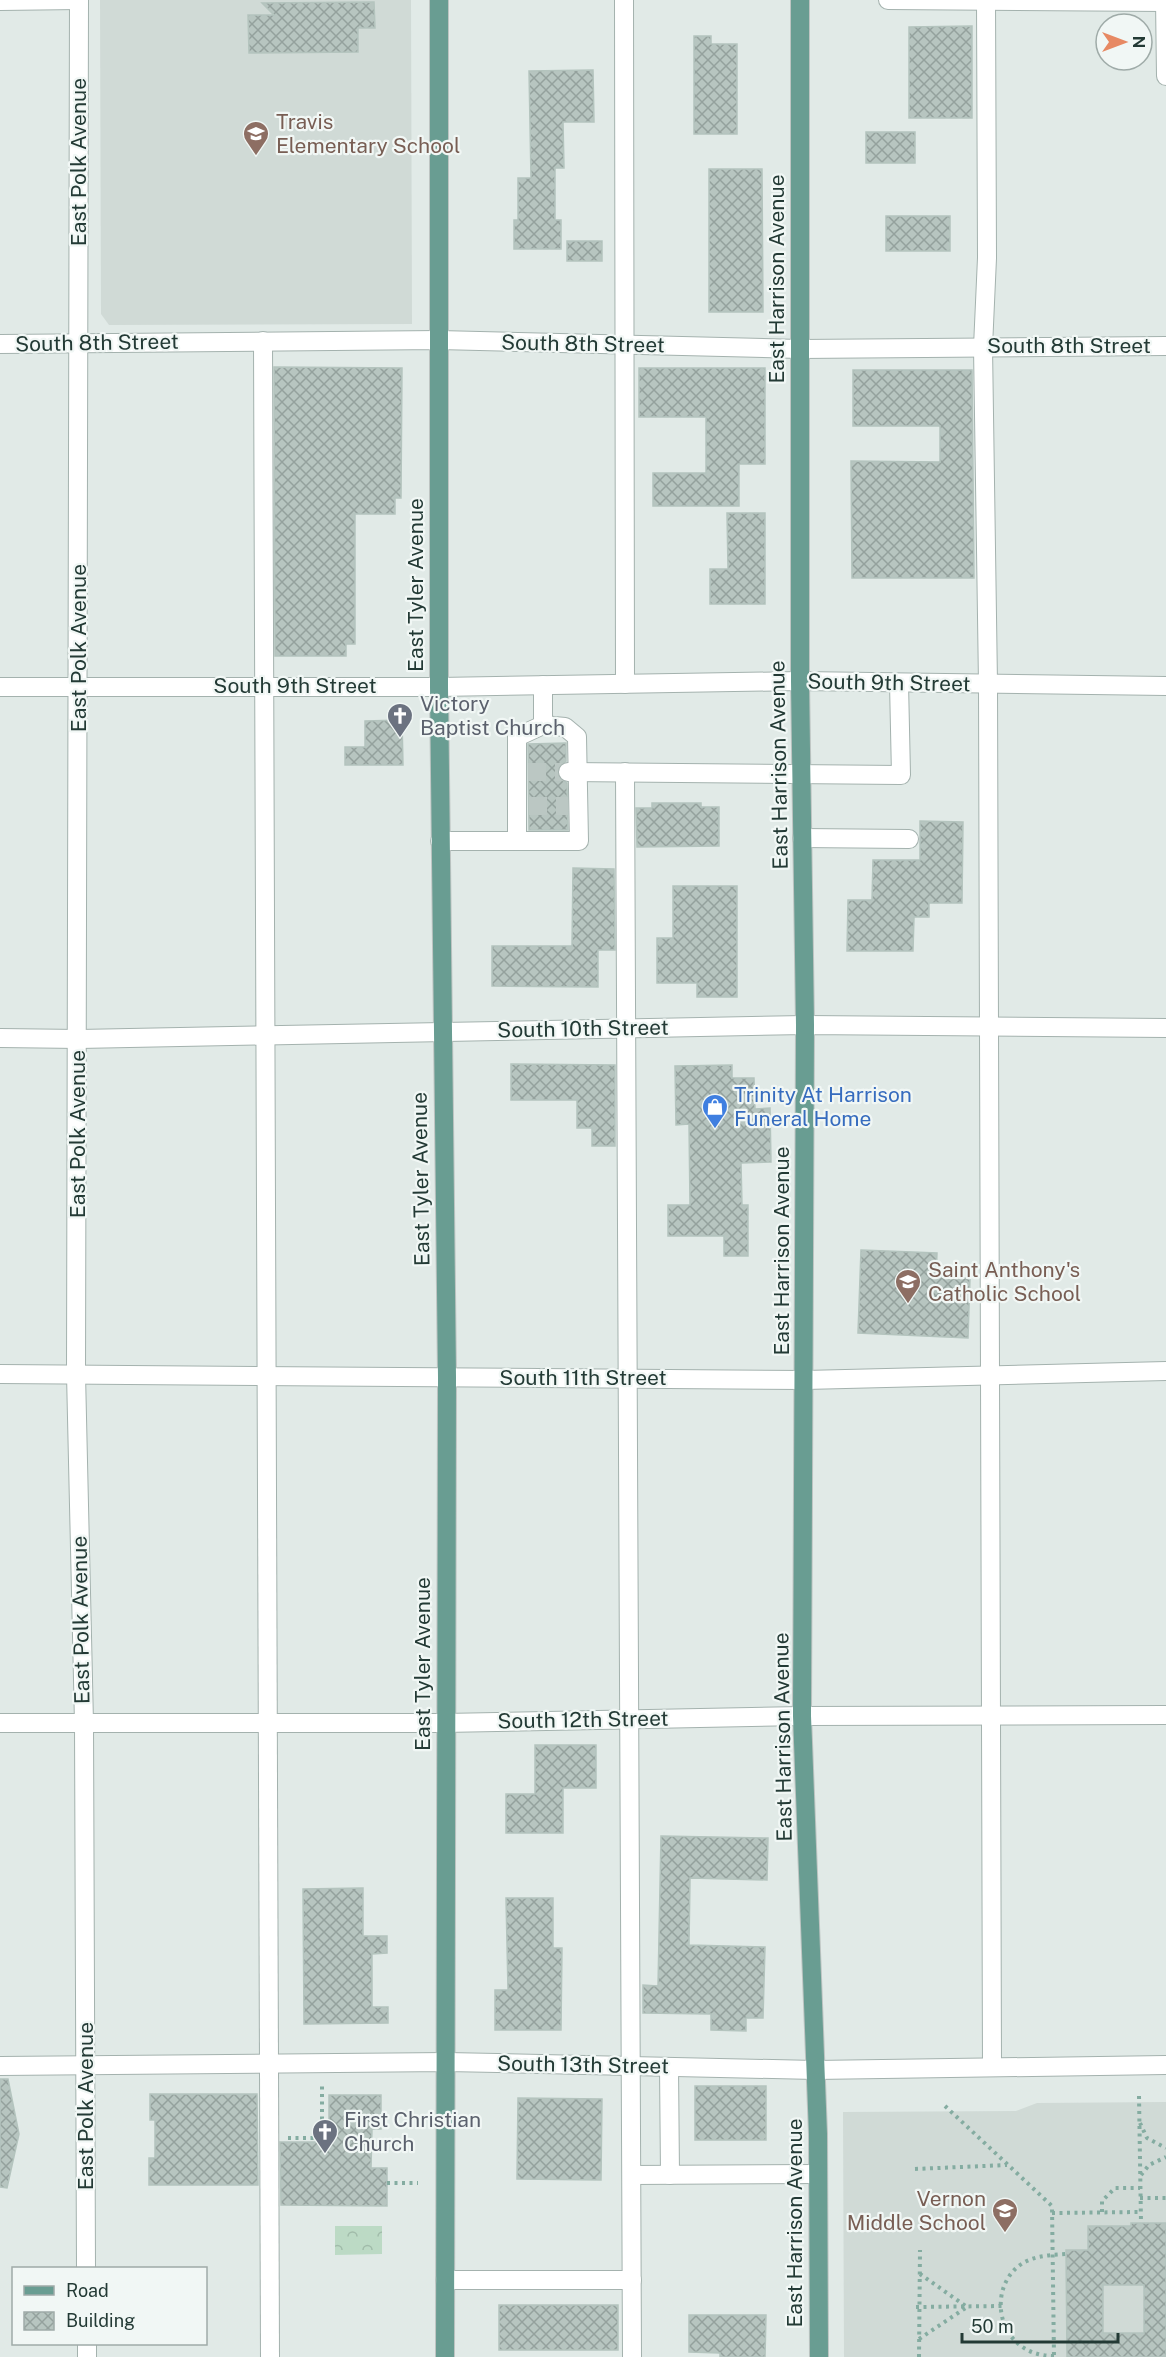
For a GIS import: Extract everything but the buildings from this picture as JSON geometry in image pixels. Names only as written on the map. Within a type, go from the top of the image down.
[{"type":"main road","name":"East Tyler Avenue","points":[[439,0],[439,687],[447,1377],[444,1723],[447,2062],[446,2357]]},
{"type":"main road","name":"East Harrison Avenue","points":[[800,0],[800,681],[805,1025],[802,1716],[816,2070],[819,2357]]},
{"type":"street","points":[[0,1],[79,0]]},
{"type":"street","name":"East Polk Avenue","points":[[79,0],[79,1039],[76,1374],[84,1723],[86,2267]]},
{"type":"street","points":[[624,0],[625,684]]},
{"type":"street","points":[[888,0],[1166,2],[1166,76]]},
{"type":"street","points":[[986,0],[987,258],[983,347],[987,684],[992,2067]]},
{"type":"street","name":"South 8th Street","points":[[0,344],[439,340],[800,349],[1166,346]]},
{"type":"street","points":[[263,341],[270,2357]]},
{"type":"street","name":"South 9th Street","points":[[0,687],[439,687],[800,681],[1166,686]]},
{"type":"street","points":[[573,772],[901,775],[899,683]]},
{"type":"street","points":[[543,685],[543,725]]},
{"type":"street","points":[[440,841],[517,841],[579,841],[573,806],[573,772],[577,737],[566,727],[543,725],[517,737],[522,772],[523,806],[517,841]]},
{"type":"street","points":[[626,772],[629,1719],[633,2066],[632,2357]]},
{"type":"street","points":[[802,838],[909,838]]},
{"type":"street","name":"South 10th Street","points":[[0,1038],[79,1039],[805,1025],[1166,1028]]},
{"type":"street","name":"South 11th Street","points":[[0,1374],[805,1380],[1166,1371]]},
{"type":"street","name":"South 12th Street","points":[[0,1723],[444,1723],[802,1716],[1166,1715]]},
{"type":"street","name":"South 13th Street","points":[[0,2066],[447,2062],[816,2070],[1166,2065]]},
{"type":"street","points":[[669,2067],[670,2175]]},
{"type":"street","points":[[632,2175],[818,2174]]},
{"type":"street","points":[[446,2280],[632,2280]]},
{"type":"path","points":[[268,2139],[322,2140],[322,2084]]},
{"type":"path","points":[[1139,2096],[1141,2223]]},
{"type":"path","points":[[945,2106],[1052,2206],[1053,2255],[1054,2357],[1037,2356],[1018,2346],[1006,2330],[1002,2306],[1006,2284],[1017,2267],[1028,2260],[1053,2255],[1066,2254]]},
{"type":"path","points":[[1139,2122],[1147,2138],[1166,2148]]},
{"type":"path","points":[[1140,2177],[1149,2165],[1166,2157]]},
{"type":"path","points":[[915,2169],[1008,2165]]},
{"type":"path","points":[[387,2183],[418,2183]]},
{"type":"path","points":[[1102,2212],[1102,2201],[1115,2188],[1140,2188]]},
{"type":"path","points":[[1140,2198],[1166,2198]]},
{"type":"path","points":[[1052,2213],[1140,2212]]},
{"type":"path","points":[[919,2357],[920,2250]]},
{"type":"path","points":[[920,2274],[967,2307]]},
{"type":"path","points":[[918,2307],[1002,2306]]},
{"type":"path","points":[[919,2339],[967,2307]]},
{"type":"shaded area","name":"Travis Elementary School","points":[[100,0],[411,0],[412,324],[109,325],[101,314]]},
{"type":"shaded area","name":"Vernon Middle School","points":[[1166,2102],[1166,2357],[844,2357],[843,2112],[1016,2111],[1037,2103]]},
{"type":"green space","points":[[335,2226],[382,2226],[382,2254],[335,2255]]},
{"type":"tunnel","points":[[528,772],[568,772]]},
{"type":"tunnel","points":[[529,806],[568,806]]},
{"type":"place","name":"Travis Elementary School","points":[[256,157]]},
{"type":"place","name":"Victory Baptist Church","points":[[400,739]]},
{"type":"place","name":"Trinity At Harrison Funeral Home","points":[[715,1130]]},
{"type":"place","name":"Saint Anthony's Catholic School","points":[[908,1305]]},
{"type":"place","name":"First Christian Church","points":[[325,2155]]},
{"type":"place","name":"Vernon Middle School","points":[[1005,2234]]}]
